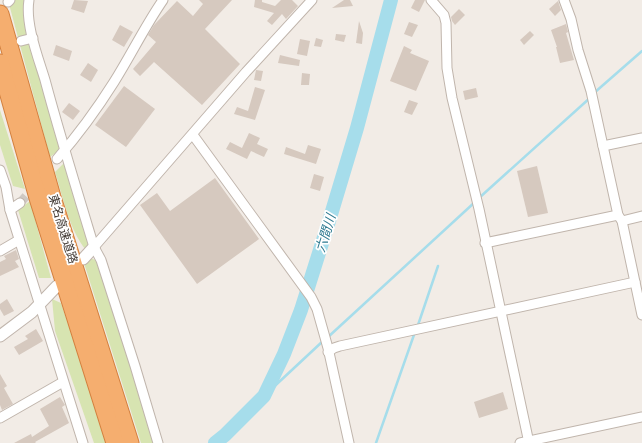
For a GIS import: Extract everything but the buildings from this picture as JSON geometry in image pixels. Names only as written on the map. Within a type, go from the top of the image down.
[{"type":"highway","name":"東名高速道路","points":[[4,8],[52,197],[130,443]]},
{"type":"highway","name":"東名高速道路","points":[[0,63],[38,198],[115,443]]},
{"type":"street","points":[[29,0],[28,8],[33,38],[64,151],[94,247],[101,260],[133,359],[158,443]]},
{"type":"street","points":[[57,159],[89,120],[163,0]]},
{"type":"street","points":[[83,259],[312,0]]},
{"type":"street","points":[[431,0],[444,15],[446,23],[447,68],[452,98],[479,209],[526,442],[642,417]]},
{"type":"street","points":[[564,0],[571,19],[575,39],[591,91],[642,315]]},
{"type":"street","points":[[21,41],[33,38]]},
{"type":"street","points":[[193,134],[310,297],[317,309],[349,443]]},
{"type":"street","points":[[603,146],[642,138]]},
{"type":"street","points":[[0,170],[3,188],[83,443]]},
{"type":"street","points":[[10,210],[20,203]]},
{"type":"street","points":[[485,243],[620,218],[642,216]]},
{"type":"street","points":[[0,251],[19,240]]},
{"type":"street","points":[[328,350],[340,346],[635,282]]},
{"type":"street","points":[[0,336],[39,305],[57,286]]},
{"type":"street","points":[[0,418],[63,382]]},
{"type":"green space","points":[[14,0],[27,0],[25,25],[60,150],[50,157],[9,4]]},
{"type":"green space","points":[[0,110],[25,189],[13,186],[0,145]]},
{"type":"green space","points":[[67,160],[90,244],[86,250],[80,242],[71,223],[55,172]]},
{"type":"green space","points":[[30,201],[51,278],[39,278],[18,210]]},
{"type":"green space","points":[[89,258],[96,260],[138,380],[155,443],[141,443],[84,263]]},
{"type":"green space","points":[[52,299],[61,303],[108,443],[94,443],[55,331]]},
{"type":"waterway","name":"六間川","points":[[215,443],[264,396],[284,354],[301,310],[330,218],[357,128],[391,0]]},
{"type":"waterway","points":[[594,93],[642,51]]},
{"type":"waterway","points":[[479,198],[591,97]]},
{"type":"waterway","points":[[327,338],[475,202]]},
{"type":"waterway","points":[[417,328],[438,266]]},
{"type":"waterway","points":[[376,443],[415,332]]},
{"type":"waterway","points":[[264,396],[323,341]]},
{"type":"tunnel","points":[[20,203],[35,186]]}]
